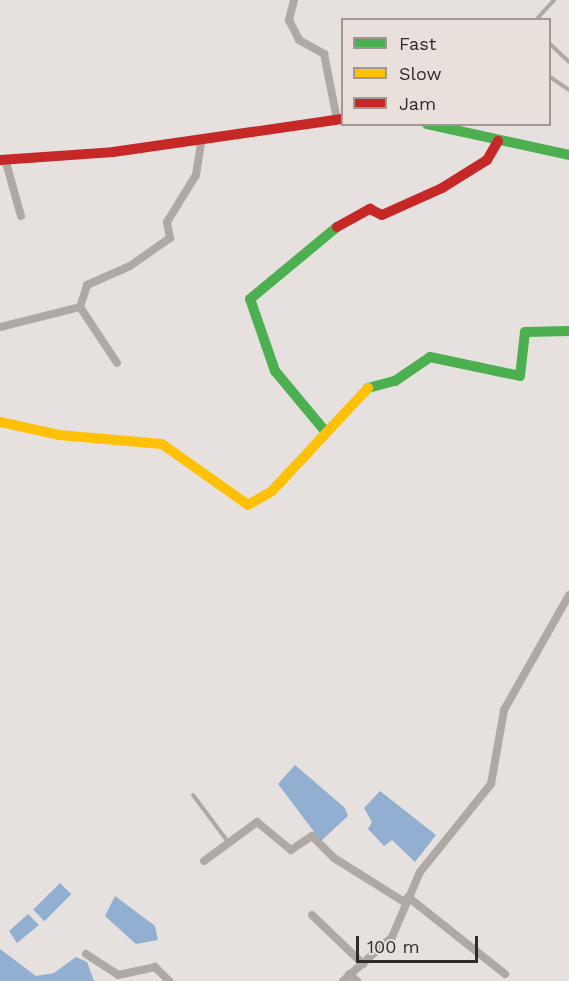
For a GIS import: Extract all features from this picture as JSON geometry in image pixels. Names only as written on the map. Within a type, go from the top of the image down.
[{"type":"street","points":[[21,216],[3,159],[202,139],[340,119],[324,54],[299,40],[289,21],[294,0]]},
{"type":"street","points":[[435,126],[569,155]]},
{"type":"street","points":[[80,307],[87,285],[130,266],[170,238],[167,222],[196,175],[202,139]]},
{"type":"street","points":[[325,431],[275,371],[250,299],[341,224],[370,209],[382,215],[442,188],[492,156],[498,141]]},
{"type":"street","points":[[0,327],[80,307]]},
{"type":"street","points":[[80,307],[117,363]]},
{"type":"street","points":[[0,422],[59,435],[162,444],[248,506],[272,491],[362,392],[394,381],[424,360],[437,358],[520,376],[525,332],[569,331]]},
{"type":"street","points":[[346,978],[392,937],[407,900],[443,839],[490,784],[504,710],[569,595]]},
{"type":"street","points":[[204,861],[254,822],[291,850],[312,836],[334,858],[407,900],[506,974]]},
{"type":"street","points":[[312,915],[363,964]]},
{"type":"street","points":[[86,954],[118,975],[155,967],[170,981]]},
{"type":"street","points":[[346,978],[357,981]]},
{"type":"lane","points":[[538,18],[554,0]]},
{"type":"lane","points":[[551,46],[569,62]]},
{"type":"lane","points":[[551,78],[569,90]]},
{"type":"lane","points":[[193,795],[228,842]]},
{"type":"water","points":[[295,765],[345,808],[348,816],[321,841],[278,784]]},
{"type":"water","points":[[380,791],[436,835],[415,862],[392,840],[384,846],[368,829],[372,822],[364,808]]},
{"type":"water","points":[[60,883],[71,894],[44,921],[33,910]]},
{"type":"water","points":[[115,896],[155,926],[158,940],[136,944],[105,916]]},
{"type":"water","points":[[28,914],[39,925],[17,943],[9,931]]},
{"type":"water","points":[[0,949],[36,976],[54,973],[76,957],[87,962],[94,981],[0,981]]},
{"type":"traffic: fast","points":[[436,126],[569,155]]},
{"type":"traffic: fast","points":[[325,431],[275,371],[250,299],[337,227]]},
{"type":"traffic: fast","points":[[368,388],[395,381],[430,357],[520,376],[525,332],[569,331]]},
{"type":"traffic: slow","points":[[0,422],[59,435],[162,444],[248,505],[272,491],[368,388]]},
{"type":"traffic: jam","points":[[0,160],[113,152],[341,119]]},
{"type":"traffic: jam","points":[[337,227],[370,209],[382,215],[442,188],[487,160],[498,141]]}]
